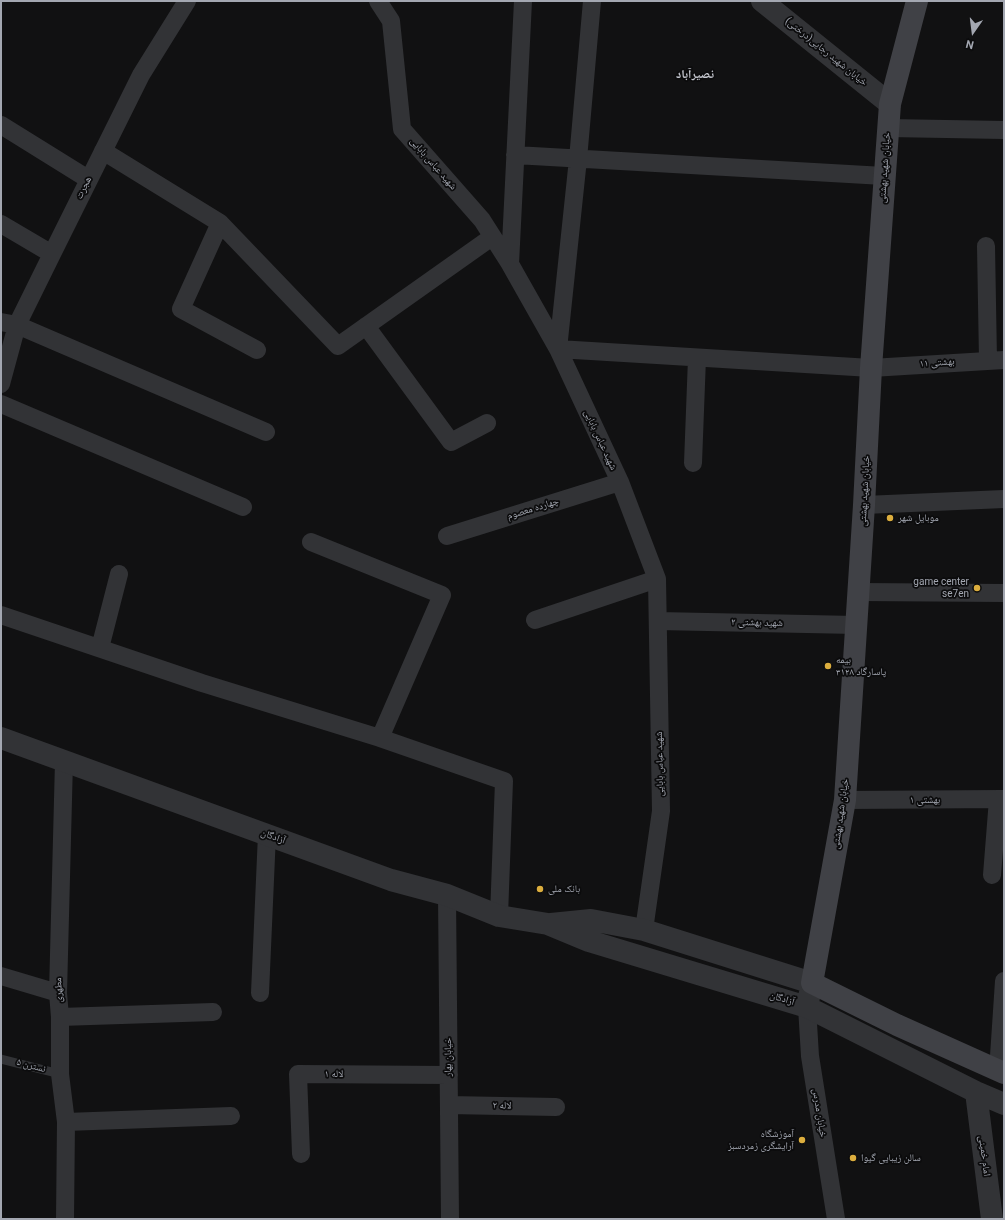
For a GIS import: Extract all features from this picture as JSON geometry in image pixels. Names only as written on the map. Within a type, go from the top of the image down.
[{"type":"main road","name":"خیابان شهید بهشتی","points":[[812,982],[845,800],[864,505],[870,368],[890,104],[917,1]]},
{"type":"main road","name":"آزادگان","points":[[812,982],[897,1025],[1001,1072]]},
{"type":"street","name":"هجرت","points":[[1,384],[9,324],[52,254],[141,75],[187,1]]},
{"type":"street","name":"شهید عباس بابایی","points":[[378,1],[391,21],[402,129],[482,220],[510,264],[558,349],[620,482],[657,579],[661,811],[644,930]]},
{"type":"street","points":[[510,264],[523,1]]},
{"type":"street","points":[[558,349],[578,159],[592,1]]},
{"type":"street","name":"خیابان شهید رجایی(درختی)","points":[[762,1],[890,104]]},
{"type":"street","points":[[1,125],[88,180]]},
{"type":"street","points":[[888,128],[1004,130]]},
{"type":"street","points":[[103,151],[220,222],[338,346],[492,237]]},
{"type":"street","points":[[515,154],[578,159],[884,176]]},
{"type":"street","points":[[220,222],[181,309],[257,350]]},
{"type":"street","points":[[1,224],[52,254]]},
{"type":"street","points":[[986,246],[996,360]]},
{"type":"street","points":[[9,324],[266,432]]},
{"type":"street","points":[[366,326],[451,442],[487,423]]},
{"type":"street","name":"بهشتی ۱۱","points":[[558,349],[870,368],[996,360]]},
{"type":"street","points":[[693,463],[697,358]]},
{"type":"street","points":[[1,404],[243,507]]},
{"type":"street","name":"چهارده معصوم","points":[[447,536],[620,482]]},
{"type":"street","points":[[864,505],[1004,500]]},
{"type":"street","points":[[310,542],[442,595],[380,738]]},
{"type":"street","points":[[100,648],[119,574]]},
{"type":"street","points":[[535,620],[657,579]]},
{"type":"street","points":[[858,592],[1004,593]]},
{"type":"street","points":[[1,615],[202,683],[380,738],[504,781],[499,916]]},
{"type":"street","name":"شهید بهشتی ۲","points":[[658,621],[856,626]]},
{"type":"street","name":"آزادگان","points":[[1,738],[391,880],[447,895],[499,916],[548,924],[589,941],[807,1007],[976,1092],[1004,1104]]},
{"type":"street","name":"مطهری","points":[[64,761],[58,993],[60,1017],[60,1074],[66,1122],[65,1219]]},
{"type":"street","points":[[992,875],[1001,799]]},
{"type":"street","name":"بهشتی ۱","points":[[845,800],[1001,799]]},
{"type":"street","points":[[260,993],[267,834]]},
{"type":"street","name":"خیابان بهار","points":[[447,895],[450,1219]]},
{"type":"street","name":"آزادگان","points":[[548,924],[591,920],[644,930],[812,982]]},
{"type":"street","points":[[1,976],[58,993]]},
{"type":"street","points":[[1001,1072],[1004,981]]},
{"type":"street","points":[[807,1007],[812,982]]},
{"type":"street","name":"خیابان مدرس","points":[[807,1007],[810,1056],[836,1219]]},
{"type":"street","points":[[60,1017],[213,1012]]},
{"type":"street","name":"لاله ۱","points":[[301,1154],[298,1074],[449,1075]]},
{"type":"street","name":"امام خمینی","points":[[976,1092],[992,1219]]},
{"type":"street","name":"لاله ۲","points":[[449,1105],[556,1107]]},
{"type":"street","points":[[66,1122],[231,1116]]},
{"type":"lane","name":"نسترن ۵","points":[[1,1059],[60,1074]]},
{"type":"place","name":"موبایل شهر","points":[[890,518]]},
{"type":"place","name":"game center se7en","points":[[977,588]]},
{"type":"place","name":"بیمه پاسارگاد ۳۱۲۸","points":[[828,666]]},
{"type":"place","name":"بانک ملی","points":[[540,889]]},
{"type":"place","name":"آموزشگاه آرایشگری زمردسبز","points":[[802,1140]]},
{"type":"place","name":"سالن زیبایی گیوا","points":[[853,1158]]},
{"type":"district","name":"نصیرآباد","points":[[695,75]]}]
